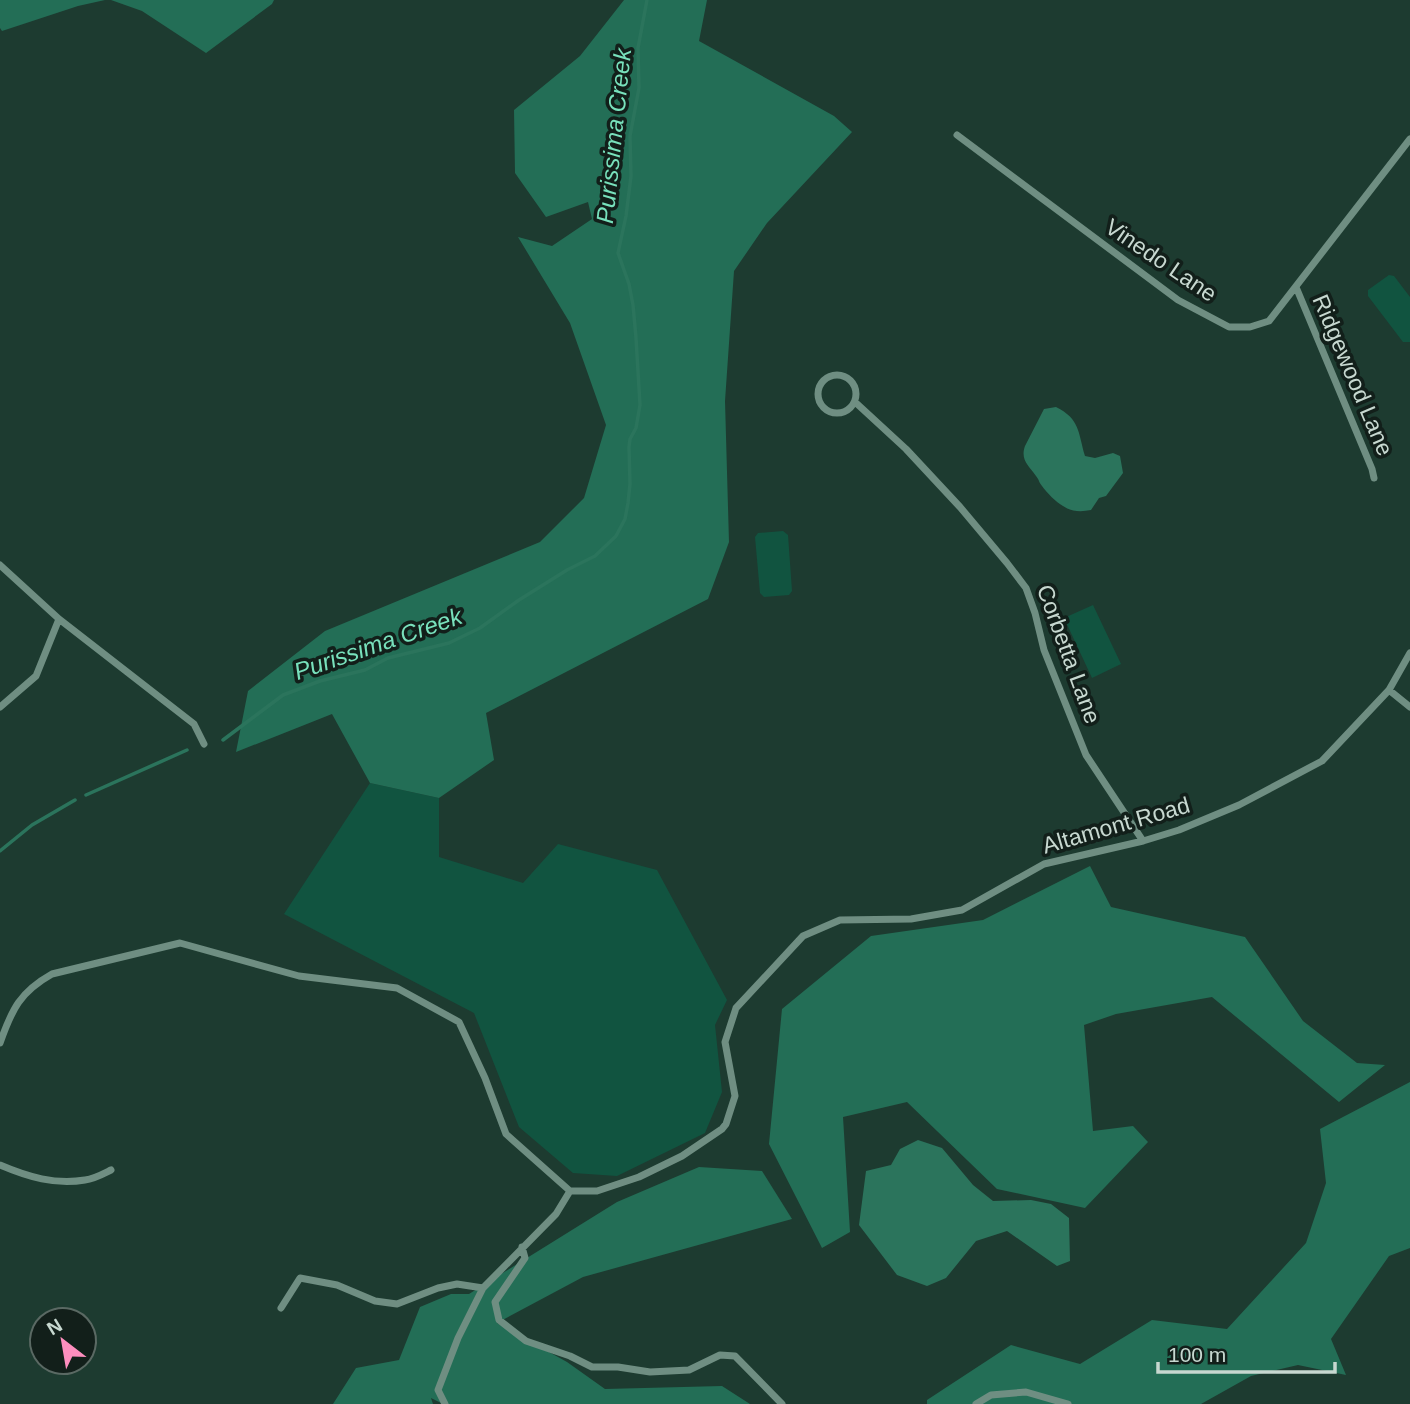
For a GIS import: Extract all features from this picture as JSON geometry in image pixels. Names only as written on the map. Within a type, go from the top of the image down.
[{"type":"street","name":"Vinedo Lane","points":[[957,135],[1178,300],[1229,327],[1250,327],[1269,321],[1410,139]]},
{"type":"street","name":"Ridgewood Lane","points":[[1296,287],[1374,478]]},
{"type":"street","name":"Corbetta Lane","points":[[836,374],[849,378],[856,389],[855,402],[840,413],[828,411],[818,396],[820,384],[836,374]]},
{"type":"street","name":"Corbetta Lane","points":[[855,402],[906,449],[1026,588],[1044,650],[1086,755],[1143,841]]},
{"type":"street","points":[[0,565],[59,619],[194,724],[204,744]]},
{"type":"street","points":[[0,707],[36,676],[59,619]]},
{"type":"street","name":"Altamont Road","points":[[570,1191],[597,1191],[639,1177],[682,1156],[722,1129],[735,1096],[725,1042],[736,1008],[803,936],[841,919],[911,919],[961,910],[1044,864],[1143,841],[1179,830],[1239,805],[1322,761],[1389,690],[1410,653]]},
{"type":"street","points":[[1389,690],[1410,707]]},
{"type":"street","points":[[0,1043],[9,1016],[35,984],[52,974],[180,943],[299,976],[397,988],[459,1023],[485,1078],[506,1134],[570,1191],[556,1214],[483,1288],[458,1338],[438,1390],[445,1404]]},
{"type":"street","points":[[0,1165],[28,1177],[64,1182],[88,1180],[111,1170]]},
{"type":"street","points":[[522,1247],[525,1258],[495,1302],[499,1320],[526,1341],[570,1356],[592,1367],[618,1367],[650,1372],[689,1370],[720,1355],[735,1356],[782,1404]]},
{"type":"street","points":[[281,1307],[300,1278],[337,1285],[375,1301],[397,1304],[438,1288],[457,1284],[483,1288]]},
{"type":"street","points":[[976,1404],[991,1395],[1026,1392],[1068,1404]]},
{"type":"shaded area","points":[[0,0],[105,0],[2,31]]},
{"type":"shaded area","points":[[111,0],[274,0],[206,53],[142,11]]},
{"type":"shaded area","points":[[624,0],[707,0],[699,41],[834,116],[852,132],[767,223],[734,271],[725,401],[729,542],[708,599],[486,713],[494,760],[439,798],[370,783],[332,714],[236,752],[248,691],[325,631],[540,542],[584,498],[606,425],[570,323],[518,237],[552,246],[592,219],[588,202],[546,217],[515,173],[514,110],[580,56]]},
{"type":"shaded area","points":[[1389,275],[1394,276],[1410,297],[1410,342],[1403,342],[1368,296],[1368,290]]},
{"type":"shaded area","points":[[1056,407],[1074,421],[1085,456],[1095,458],[1113,453],[1120,456],[1123,473],[1106,496],[1099,498],[1091,510],[1073,510],[1057,502],[1044,489],[1024,459],[1025,446],[1044,409]]},
{"type":"shaded area","points":[[783,531],[788,535],[792,591],[789,595],[764,597],[760,593],[755,537],[758,533]]},
{"type":"shaded area","points":[[1093,605],[1121,664],[1092,678],[1064,618]]},
{"type":"shaded area","points":[[370,783],[439,798],[439,857],[523,883],[558,844],[657,870],[727,1000],[715,1025],[722,1092],[705,1133],[617,1176],[573,1173],[519,1127],[474,1013],[284,914]]},
{"type":"shaded area","points":[[1090,866],[1111,907],[1245,937],[1303,1021],[1357,1063],[1385,1065],[1339,1102],[1212,997],[1116,1014],[1084,1025],[1093,1131],[1133,1126],[1148,1142],[1085,1208],[997,1189],[907,1102],[843,1117],[850,1232],[822,1248],[769,1144],[782,1009],[871,936],[983,920]]},
{"type":"shaded area","points":[[1410,1082],[1410,1248],[1389,1256],[1331,1339],[1346,1375],[1298,1365],[1251,1376],[1201,1404],[927,1404],[927,1400],[1011,1345],[1080,1364],[1152,1320],[1227,1329],[1306,1243],[1326,1183],[1320,1129]]},
{"type":"shaded area","points":[[918,1140],[942,1148],[973,1185],[993,1201],[1031,1200],[1051,1204],[1069,1218],[1070,1261],[1057,1266],[1007,1231],[976,1241],[946,1278],[927,1286],[897,1275],[859,1225],[866,1171],[891,1165],[900,1149]]},
{"type":"shaded area","points":[[699,1167],[762,1171],[792,1219],[583,1277],[497,1323],[567,1362],[605,1389],[722,1386],[750,1404],[443,1404],[431,1398],[433,1404],[333,1404],[356,1368],[399,1360],[420,1307],[451,1294],[469,1294],[617,1202]]},
{"type":"waterway","name":"Purissima Creek","points":[[223,740],[283,695],[320,681],[365,670],[388,658],[449,643],[480,628],[519,600],[595,556],[616,536],[625,519],[628,503],[629,447],[640,405],[633,305],[618,253],[631,176],[630,136],[639,88],[638,48],[647,0]]},
{"type":"waterway","name":"Purissima Creek","points":[[86,795],[187,750]]},
{"type":"waterway","name":"Purissima Creek","points":[[0,851],[32,825],[75,800]]}]
